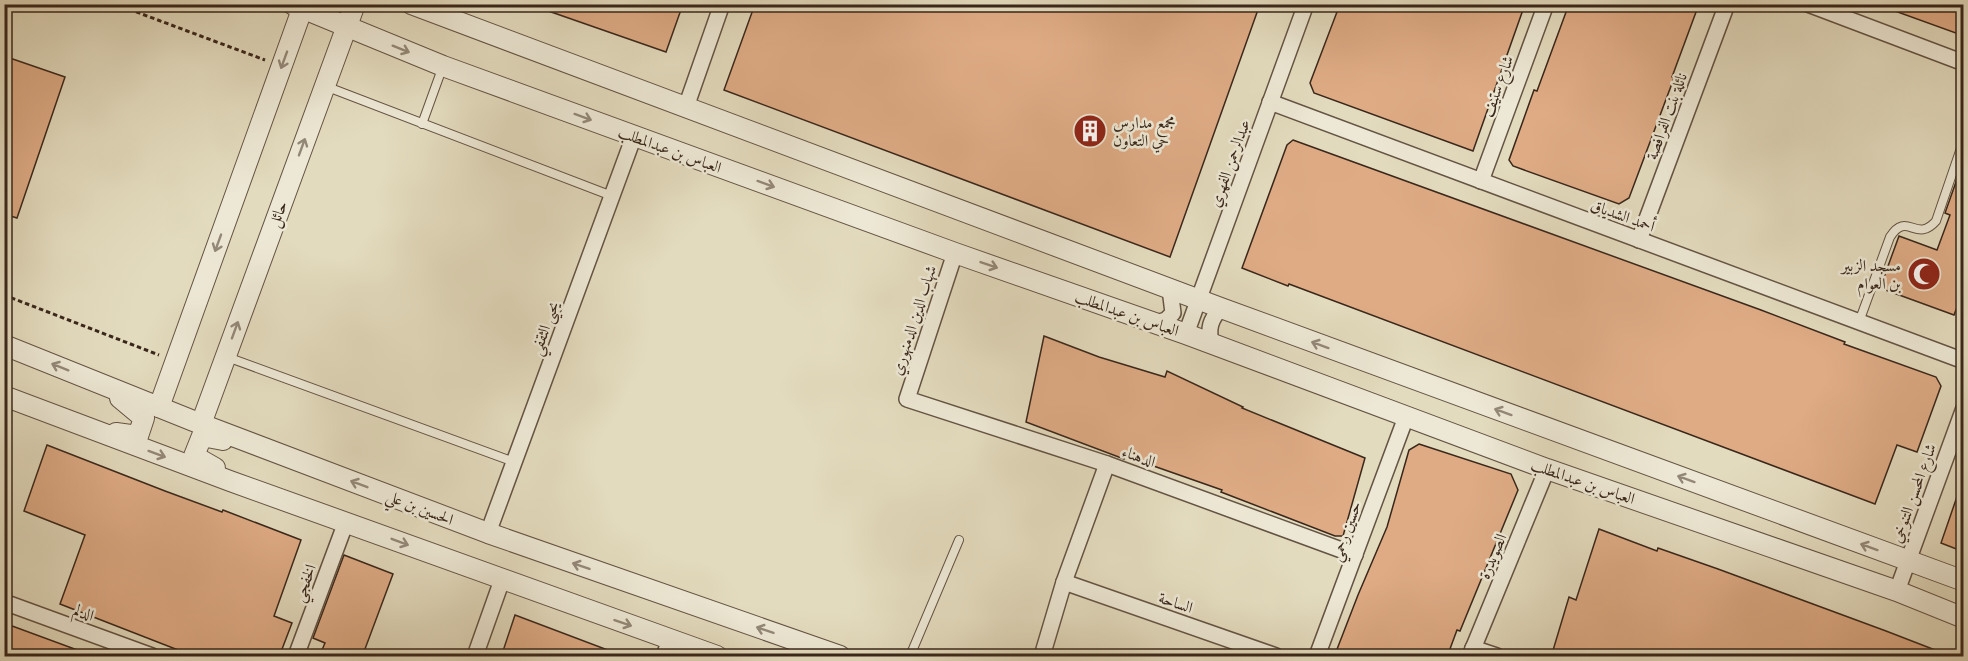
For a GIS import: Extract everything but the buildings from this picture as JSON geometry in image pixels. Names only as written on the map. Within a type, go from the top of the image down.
[{"type":"street","name":"حائل","points":[[201,424],[355,4]]},
{"type":"street","points":[[411,4],[1221,308],[1964,581]]},
{"type":"street","points":[[686,107],[722,4]]},
{"type":"street","name":"عبدالرحمن الفهري","points":[[1186,334],[1306,4]]},
{"type":"street","name":"شارع ستيف","points":[[1481,181],[1546,4]]},
{"type":"street","name":"نائلة بنت الفرافصة","points":[[1639,240],[1727,4]]},
{"type":"street","points":[[1808,4],[1964,63]]},
{"type":"street","name":"العباس بن عبدالمطلب","points":[[299,6],[443,66],[955,253],[1156,323],[1547,469],[1897,591],[1964,618]]},
{"type":"street","points":[[159,408],[299,6]]},
{"type":"street","name":"أحمد الشدياق","points":[[1270,102],[1964,361]]},
{"type":"street","name":"يحيى الثقفي","points":[[488,533],[634,136]]},
{"type":"street","name":"شهاب الدين الدمنهوري","points":[[907,399],[955,253]]},
{"type":"street","points":[[1156,323],[1166,320],[1173,313],[1170,289]]},
{"type":"street","points":[[1211,344],[1208,331],[1212,318],[1221,308]]},
{"type":"street","name":"الحسين بن علي","points":[[4,345],[159,408],[488,533],[840,657]]},
{"type":"street","points":[[90,429],[138,436],[144,418],[101,383]]},
{"type":"street","points":[[4,396],[502,580],[667,648],[717,657]]},
{"type":"street","name":"الدهناء","points":[[907,399],[1107,464],[1355,555]]},
{"type":"street","name":"شارع المحسن التنوخي","points":[[1897,591],[1964,408]]},
{"type":"street","name":"حسين رحمي","points":[[1317,657],[1406,417]]},
{"type":"street","points":[[245,486],[194,456],[202,436],[261,447]]},
{"type":"street","points":[[1042,657],[1064,582],[1107,464]]},
{"type":"street","name":"الصويدرة","points":[[1471,652],[1547,469]]},
{"type":"street","name":"الخفجي","points":[[296,657],[346,522]]},
{"type":"street","points":[[475,657],[502,580]]},
{"type":"street","name":"الساحة","points":[[1064,582],[1276,657]]},
{"type":"street","name":"الدلم","points":[[4,602],[152,657]]},
{"type":"street","points":[[1471,652],[1497,657]]},
{"type":"lane","points":[[422,124],[443,66]]},
{"type":"lane","points":[[324,86],[612,196]]},
{"type":"lane","points":[[1859,322],[1890,237],[1896,227],[1902,225],[1923,230],[1936,221],[1960,151],[1964,151]]},
{"type":"lane","points":[[226,356],[514,462]]},
{"type":"lane","points":[[910,657],[959,540]]},
{"type":"path","points":[[115,4],[273,63]]},
{"type":"path","points":[[4,295],[162,356]]},
{"type":"place","name":"مجمع مدارس حي التعاون","points":[[1090,131]]},
{"type":"place","name":"مسجد الزبير بن العوام","points":[[1924,274]]}]
